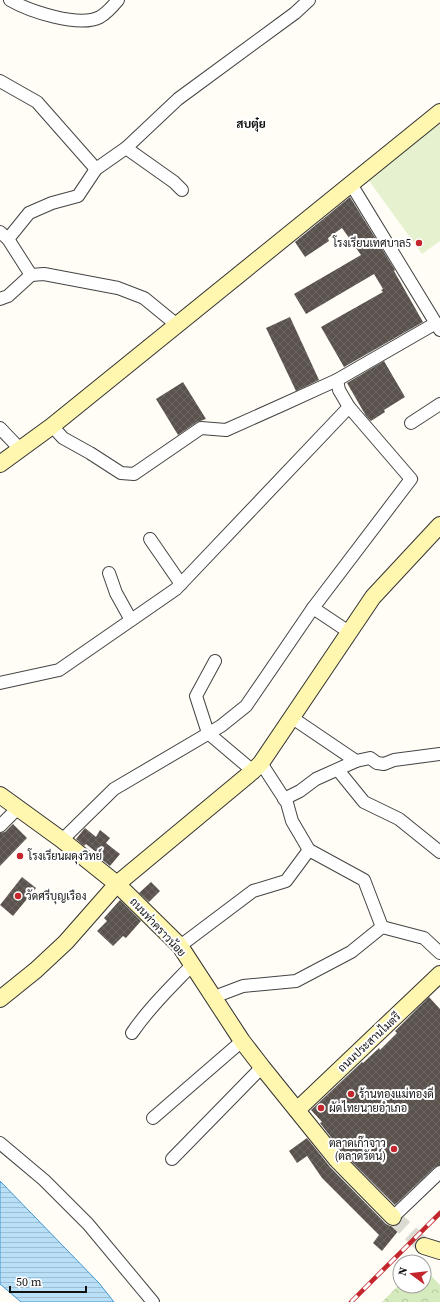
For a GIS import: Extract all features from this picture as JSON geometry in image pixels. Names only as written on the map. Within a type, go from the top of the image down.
[{"type":"street","points":[[10,0],[19,5],[60,19],[79,21],[99,18],[118,0]]},
{"type":"street","points":[[31,275],[4,235],[29,213],[52,203],[78,196],[96,169],[126,148],[178,99],[295,13],[309,0]]},
{"type":"street","points":[[0,81],[37,102],[96,169]]},
{"type":"street","points":[[0,464],[52,426],[440,112]]},
{"type":"street","points":[[126,148],[174,182],[182,190]]},
{"type":"street","points":[[52,426],[63,438],[121,473],[134,474],[201,428],[226,430],[337,380],[438,327],[351,184]]},
{"type":"street","points":[[0,299],[8,296],[31,275],[44,274],[118,288],[144,298],[177,325]]},
{"type":"street","points":[[62,840],[114,789],[221,726],[246,706],[313,608],[411,479],[349,407],[339,390],[337,380]]},
{"type":"street","points":[[411,423],[440,404]]},
{"type":"street","points":[[0,683],[59,670],[176,589],[349,407]]},
{"type":"street","points":[[0,428],[20,449]]},
{"type":"street","points":[[0,999],[36,970],[66,942],[117,884],[257,767],[373,597],[440,525]]},
{"type":"street","points":[[150,539],[181,584]]},
{"type":"street","points":[[109,573],[116,593],[131,620]]},
{"type":"street","points":[[313,608],[349,632]]},
{"type":"street","points":[[215,661],[196,696],[208,733],[257,767],[287,803],[292,821],[309,850],[364,880],[382,927]]},
{"type":"street","points":[[291,717],[356,761]]},
{"type":"street","points":[[284,799],[300,791],[316,779],[356,761],[370,758],[377,763],[384,764],[394,760],[440,752]]},
{"type":"street","points":[[338,770],[364,802],[399,819],[440,852]]},
{"type":"street","name":"ถนนท่าคราวน้อย","points":[[0,795],[62,840],[117,884],[180,946],[242,1041],[262,1067],[337,1160],[393,1217]]},
{"type":"street","points":[[0,826],[18,808]]},
{"type":"street","points":[[180,946],[253,891],[286,881],[309,850]]},
{"type":"street","points":[[382,927],[424,938],[440,953]]},
{"type":"street","points":[[214,997],[243,986],[296,982],[351,952],[382,927]]},
{"type":"street","points":[[132,1033],[144,1017],[192,965]]},
{"type":"street","name":"ถนนประสานไมตรี","points":[[297,1110],[440,974]]},
{"type":"street","points":[[153,1118],[242,1041]]},
{"type":"street","points":[[172,1159],[262,1067]]},
{"type":"street","points":[[0,1143],[44,1180],[88,1224],[154,1302]]},
{"type":"street","points":[[393,1217],[440,1172]]},
{"type":"street","points":[[424,1246],[440,1251]]},
{"type":"green space","name":"โรงเรียนเทศบาล5","points":[[440,123],[440,241],[422,254],[367,178]]},
{"type":"green space","points":[[432,1276],[440,1285],[440,1302],[382,1302],[392,1292],[392,1294],[432,1294]]},
{"type":"water","points":[[0,1181],[99,1283],[114,1302],[21,1302],[0,1284]]},
{"type":"building","points":[[350,197],[395,270],[394,271],[423,322],[344,367],[321,327],[383,292],[381,290],[383,289],[374,274],[306,314],[294,294],[361,255],[342,228],[328,238],[329,241],[305,257],[295,242]]},
{"type":"building","points":[[290,317],[319,380],[296,391],[266,328]]},
{"type":"building","points":[[384,361],[405,397],[384,410],[385,412],[371,421],[366,416],[347,383]]},
{"type":"building","points":[[183,382],[206,419],[197,422],[178,435],[156,399]]},
{"type":"building","points":[[13,824],[27,838],[0,866],[0,833],[5,832]]},
{"type":"building","points":[[85,828],[96,837],[100,830],[110,838],[106,843],[120,854],[110,866],[100,858],[101,856],[86,844],[84,846],[76,839]]},
{"type":"building","name":"วัดศรีบุญเรือง","points":[[22,877],[36,888],[13,916],[0,905]]},
{"type":"building","points":[[151,882],[160,891],[149,902],[139,893]]},
{"type":"building","points":[[120,900],[141,921],[126,938],[123,936],[113,946],[97,931],[107,921],[104,918]]},
{"type":"building","points":[[429,997],[440,1009],[440,1165],[435,1167],[395,1205],[344,1154],[320,1123],[322,1122],[311,1110],[362,1062],[363,1063],[379,1048],[380,1050],[397,1033],[395,1031]]},
{"type":"building","points":[[307,1138],[330,1167],[386,1224],[395,1226],[399,1230],[382,1251],[373,1243],[379,1235],[322,1178],[307,1156],[297,1163],[289,1151]]},
{"type":"tunnel","points":[[393,1217],[424,1246]]},
{"type":"railway","points":[[351,1302],[440,1213]]},
{"type":"place","name":"โรงเรียนเทศบาล5","points":[[419,243]]},
{"type":"place","name":"โรงเรียนผดุงวิทย์","points":[[20,856]]},
{"type":"place","name":"วัดศรีบุญเรือง","points":[[18,896]]},
{"type":"place","name":"ร้านทองแม่ทองดี","points":[[351,1094]]},
{"type":"place","name":"ผัดไทยนายอำเภอ","points":[[321,1108]]},
{"type":"place","name":"ตลาดเก๊าจาว (ตลาดรัตน์)","points":[[394,1149]]},
{"type":"district","name":"สบตุ๋ย","points":[[251,124]]}]
